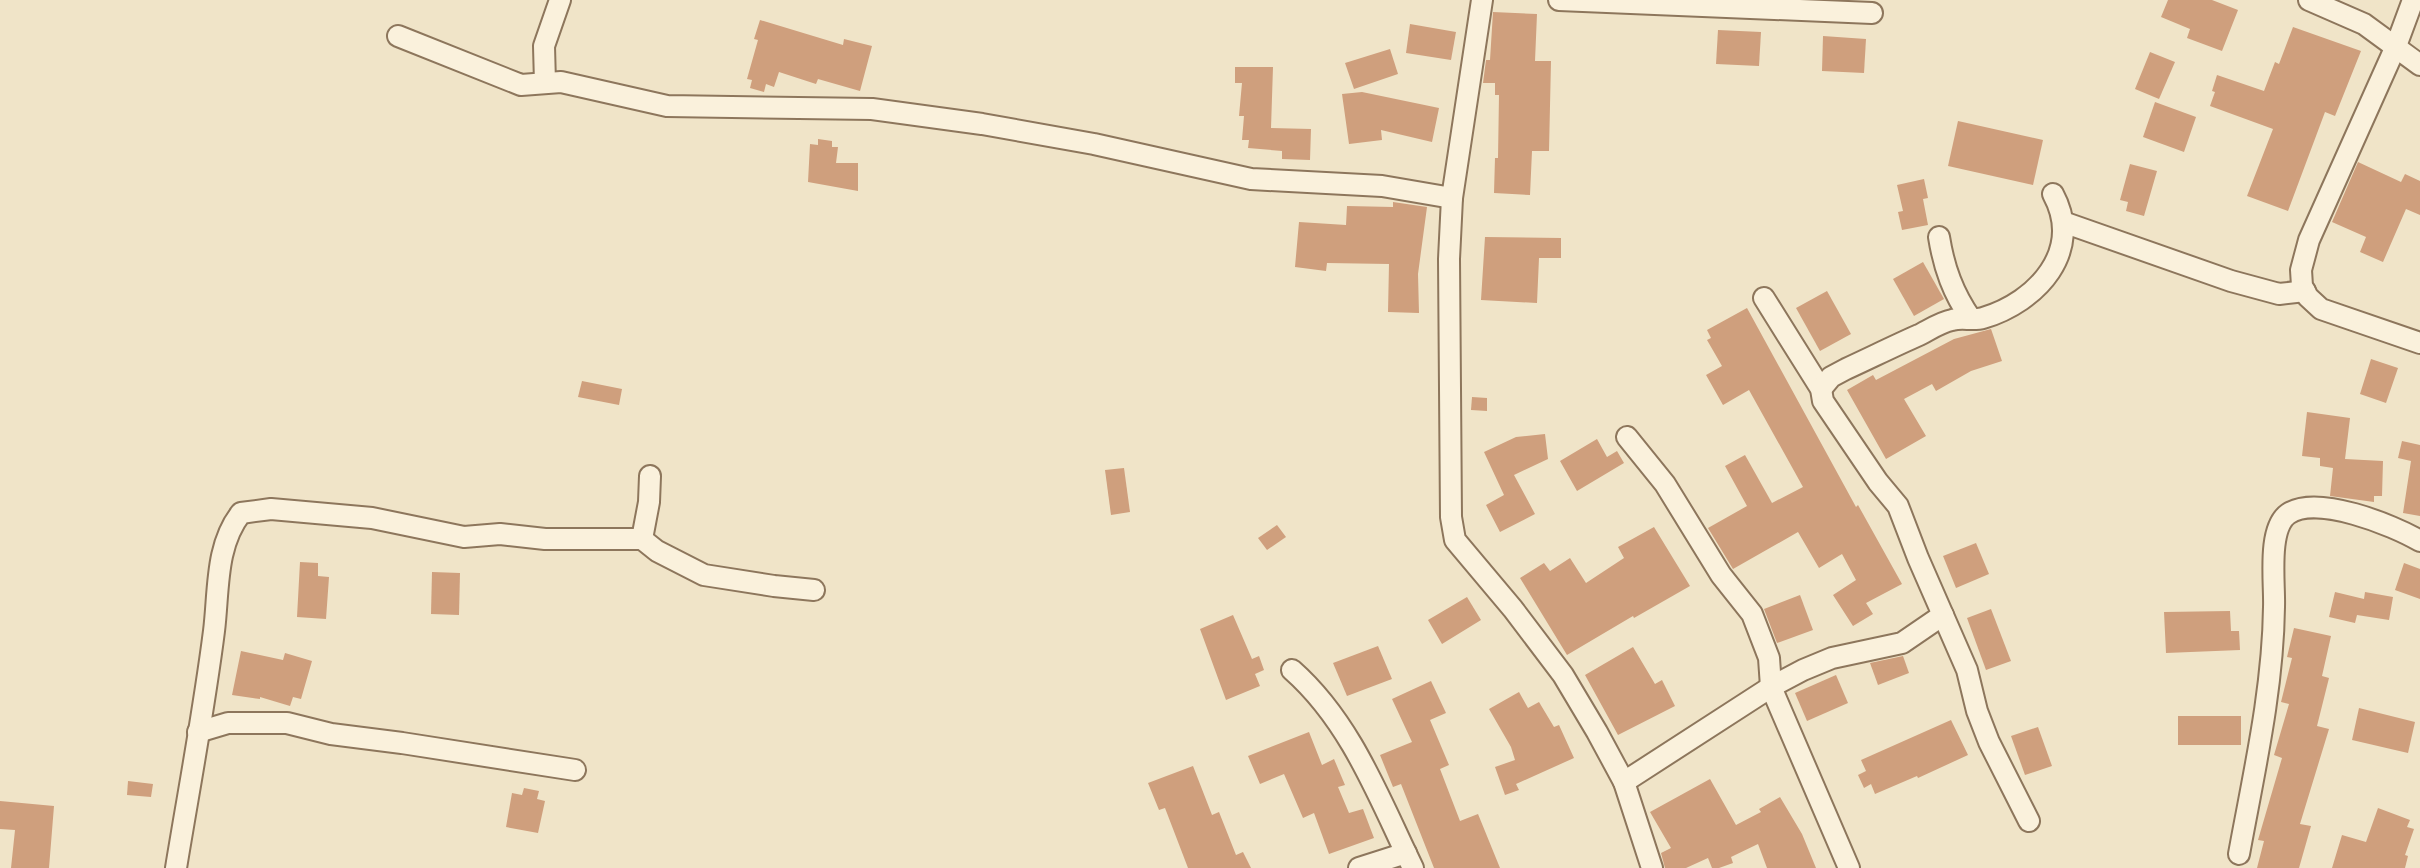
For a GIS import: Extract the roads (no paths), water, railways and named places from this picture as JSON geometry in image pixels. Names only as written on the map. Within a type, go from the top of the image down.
[{"type":"street","points":[[545,83],[544,46],[560,0]]},
{"type":"street","points":[[1482,0],[1452,198],[1449,259],[1451,517],[1455,540],[1563,675],[1624,782],[1652,868]]},
{"type":"street","points":[[1559,0],[1872,13]]},
{"type":"street","points":[[2309,0],[2364,24],[2420,65]]},
{"type":"street","points":[[2413,0],[2396,46],[2309,240],[2301,270],[2308,297],[2321,309],[2420,343]]},
{"type":"street","points":[[398,36],[521,85],[561,82],[667,106],[872,109],[1080,141],[1251,179],[1382,186],[1452,198]]},
{"type":"street","points":[[1821,389],[1831,377],[1952,319],[1980,319],[2009,307],[2042,284],[2059,254],[2063,222],[2063,212],[2053,194]]},
{"type":"street","points":[[2063,222],[2231,281],[2279,294],[2305,291]]},
{"type":"street","points":[[1939,237],[1944,268],[1952,289],[1971,319]]},
{"type":"street","points":[[1764,298],[1821,389],[1823,401],[1835,420],[1898,506],[1967,670],[1977,711],[1989,742],[2029,821]]},
{"type":"street","points":[[1627,437],[1665,484],[1721,575],[1752,614],[1769,658],[1771,687],[1849,868]]},
{"type":"street","points":[[642,539],[650,476]]},
{"type":"street","points":[[2239,854],[2270,683],[2277,525],[2287,514],[2302,508],[2324,507],[2364,518],[2420,541]]},
{"type":"street","points":[[176,868],[214,631],[222,555],[232,525],[241,513],[271,509],[372,518],[464,537],[500,534],[545,539],[642,539],[657,551],[704,575],[814,590]]},
{"type":"street","points":[[1624,782],[1771,687],[1832,658],[1902,643],[1943,615]]},
{"type":"street","points":[[1292,670],[1317,691],[1346,731],[1409,860],[1359,868]]},
{"type":"street","points":[[198,732],[228,723],[287,723],[331,734],[575,770]]}]
